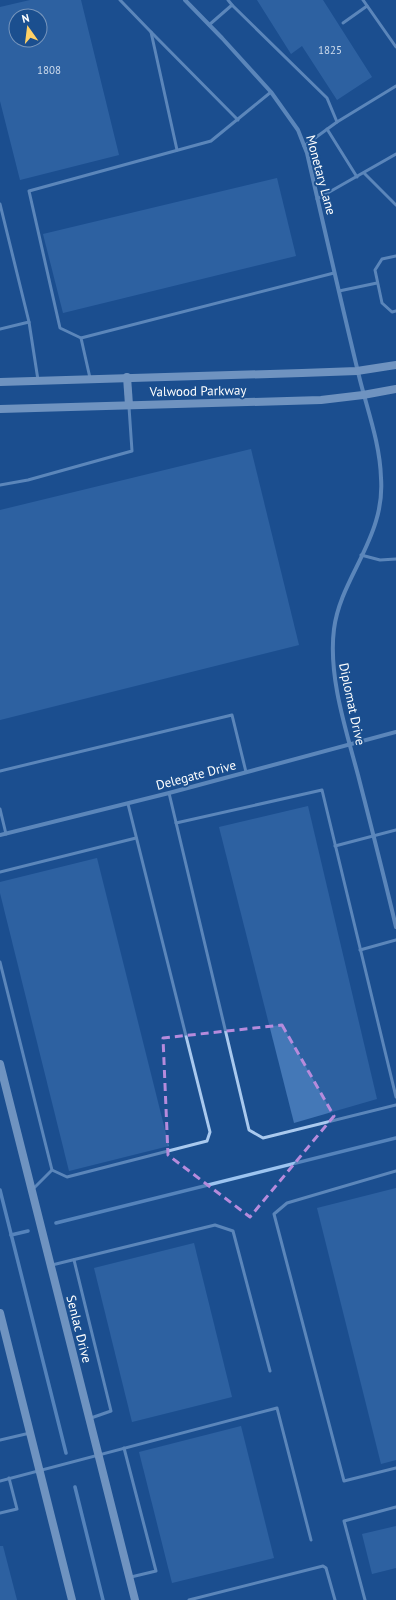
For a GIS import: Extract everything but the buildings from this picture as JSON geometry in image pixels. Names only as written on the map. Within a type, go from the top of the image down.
[{"type":"street","name":"Monetary Lane","points":[[185,0],[271,92],[298,130],[304,146],[317,199],[357,371]]},
{"type":"street","name":"Valwood Parkway","points":[[0,382],[90,378],[357,371],[396,365]]},
{"type":"street","name":"Diplomat Drive","points":[[357,371],[376,442],[381,478],[376,522],[341,599],[335,623],[333,642],[334,673],[396,927]]},
{"type":"street","points":[[128,377],[129,405]]},
{"type":"street","name":"Valwood Parkway","points":[[0,409],[321,400],[363,396],[396,389]]},
{"type":"street","name":"Delegate Drive","points":[[0,835],[128,804],[350,743],[396,732]]},
{"type":"street","name":"Senlac Drive","points":[[0,1064],[135,1600]]},
{"type":"street","points":[[0,1313],[72,1600]]},
{"type":"lane","points":[[228,0],[327,98],[337,122]]},
{"type":"lane","points":[[363,0],[396,47]]},
{"type":"lane","points":[[121,1],[238,120]]},
{"type":"lane","points":[[209,25],[232,5]]},
{"type":"lane","points":[[343,23],[367,6]]},
{"type":"lane","points":[[151,32],[177,150]]},
{"type":"lane","points":[[304,146],[337,122],[396,86]]},
{"type":"lane","points":[[271,92],[211,141],[29,191],[60,328],[81,338],[334,273]]},
{"type":"lane","points":[[327,129],[357,176]]},
{"type":"lane","points":[[317,199],[396,154]]},
{"type":"lane","points":[[364,173],[396,205]]},
{"type":"lane","points":[[0,204],[29,322],[38,380]]},
{"type":"lane","points":[[396,256],[382,259],[375,270],[382,303],[392,312],[396,311]]},
{"type":"lane","points":[[339,291],[377,283]]},
{"type":"lane","points":[[0,328],[29,322]]},
{"type":"lane","points":[[81,338],[90,378]]},
{"type":"lane","points":[[0,485],[28,480],[132,451],[129,405]]},
{"type":"lane","points":[[362,555],[380,560],[396,559]]},
{"type":"lane","points":[[0,771],[232,715],[246,772]]},
{"type":"lane","points":[[176,823],[322,790],[396,1097]]},
{"type":"lane","points":[[169,793],[249,1130],[263,1138],[396,1105]]},
{"type":"lane","points":[[52,1170],[67,1177],[207,1141],[210,1132],[128,804]]},
{"type":"lane","points":[[0,809],[6,834]]},
{"type":"lane","points":[[335,846],[396,830]]},
{"type":"lane","points":[[0,872],[136,838]]},
{"type":"lane","points":[[360,950],[396,940]]},
{"type":"lane","points":[[0,962],[52,1170]]},
{"type":"lane","points":[[32,1191],[52,1170]]},
{"type":"lane","points":[[396,1171],[287,1203],[274,1214],[344,1481],[396,1468]]},
{"type":"lane","points":[[50,1266],[215,1225],[233,1231],[270,1371]]},
{"type":"lane","points":[[74,1260],[111,1411],[89,1419]]},
{"type":"lane","points":[[0,1481],[277,1408],[311,1540]]},
{"type":"lane","points":[[0,1440],[30,1432]]},
{"type":"lane","points":[[124,1448],[156,1571],[129,1578]]},
{"type":"lane","points":[[0,1513],[17,1509],[9,1478]]},
{"type":"lane","points":[[366,1600],[344,1521],[396,1507]]},
{"type":"lane","points":[[189,1600],[323,1566],[326,1568],[335,1600]]},
{"type":"highlighted area","points":[[282,1025],[334,1116],[250,1217],[168,1155],[163,1038]]},
{"type":"waterway","points":[[56,1223],[396,1138]]},
{"type":"waterway","points":[[0,1190],[66,1453]]},
{"type":"waterway","points":[[11,1235],[28,1231]]},
{"type":"waterway","points":[[75,1487],[103,1600]]}]
